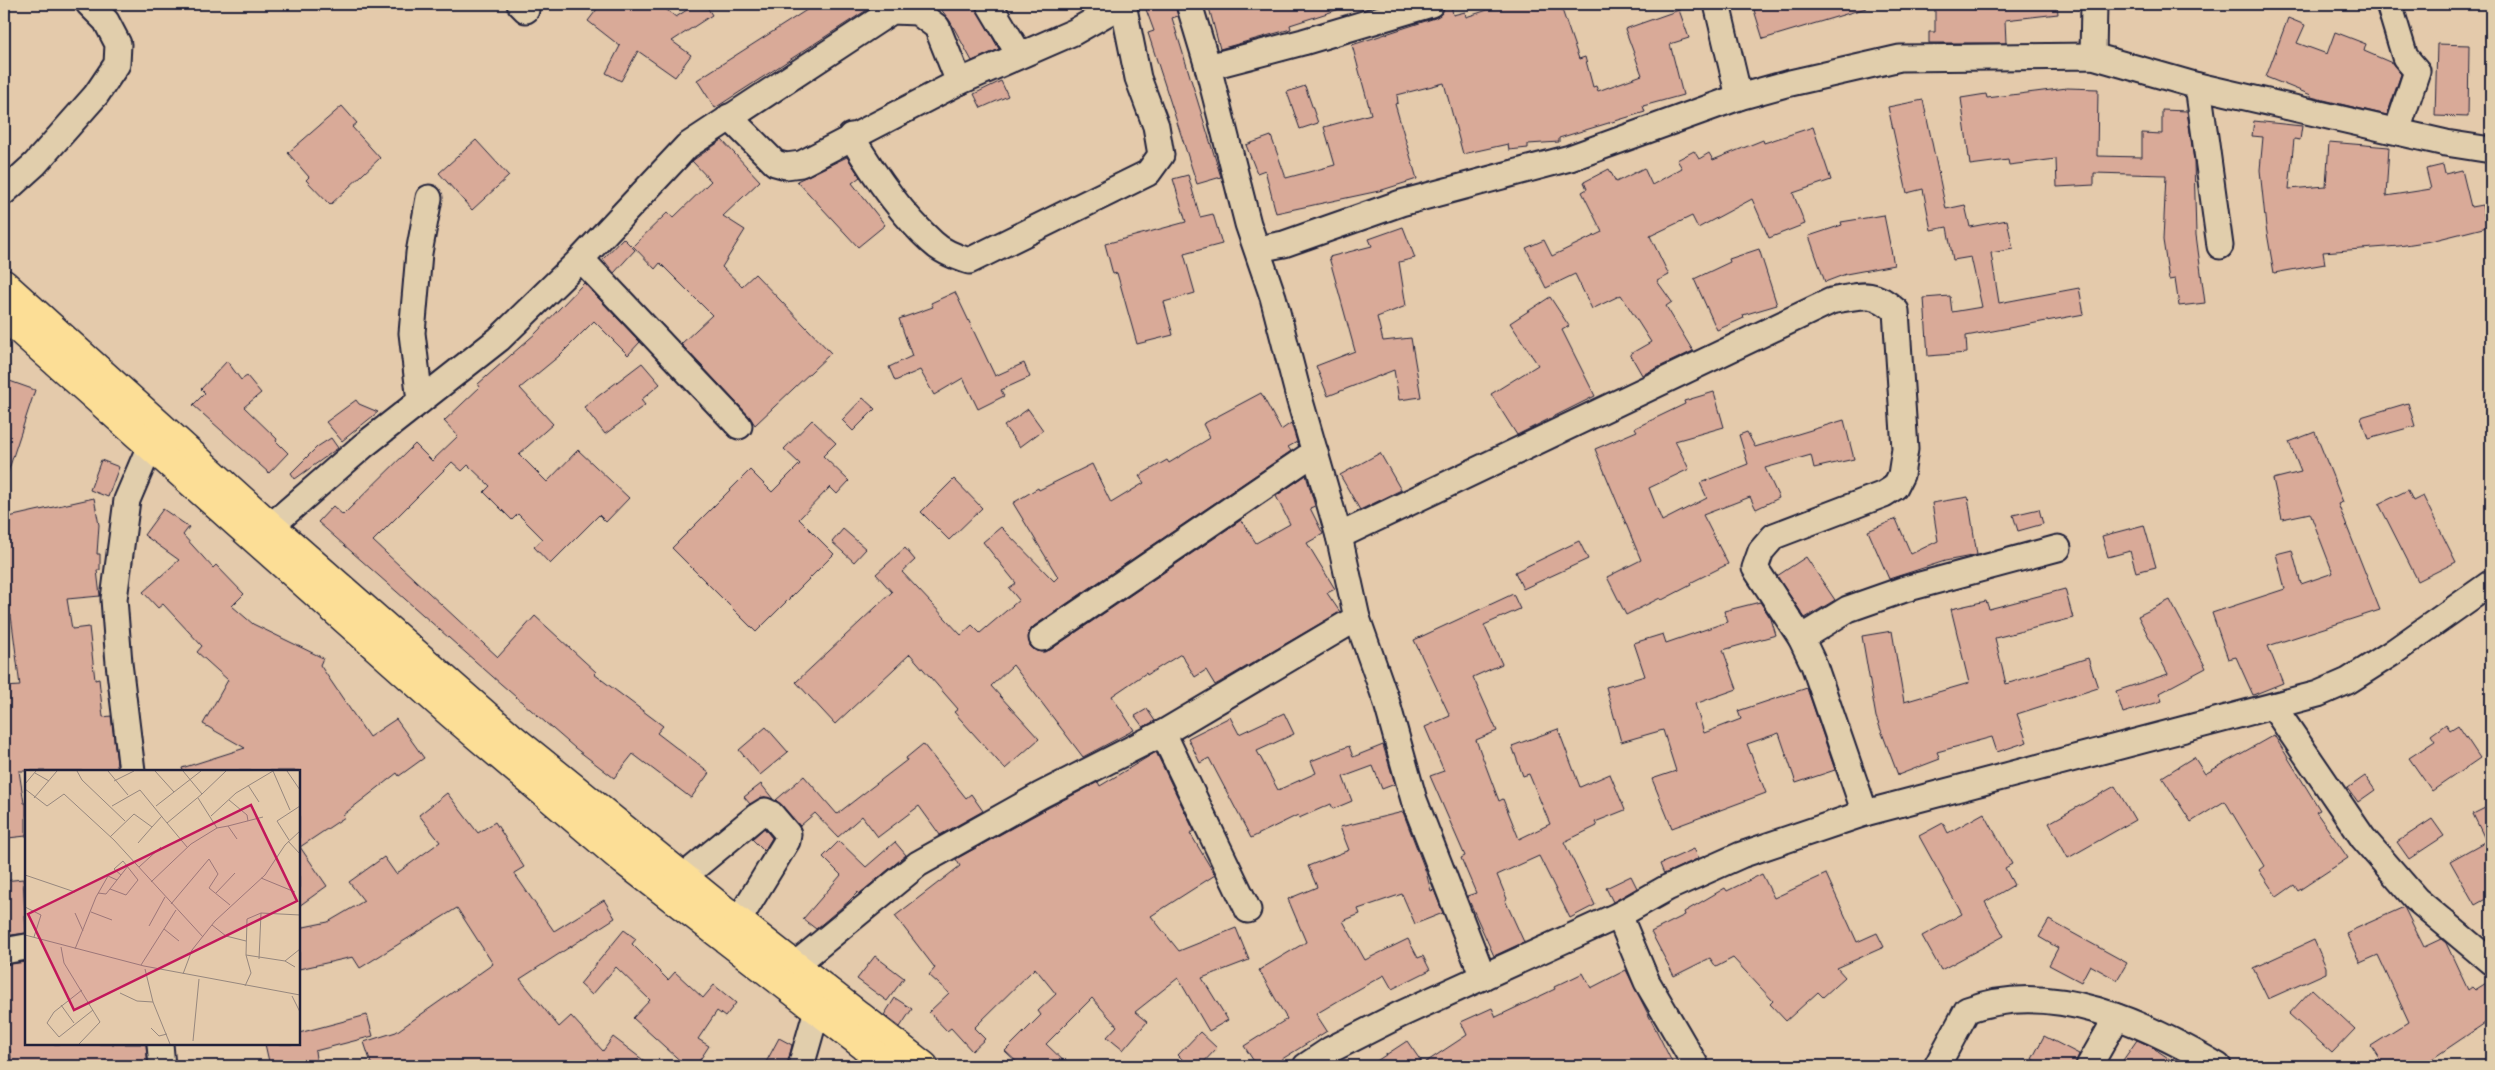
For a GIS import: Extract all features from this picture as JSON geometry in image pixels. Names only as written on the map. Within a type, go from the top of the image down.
[{"type":"main road","points":[[4,284],[45,336],[150,446],[450,713],[624,861],[890,1066]]},
{"type":"main road","points":[[4,316],[45,336],[271,526],[510,736],[738,921],[924,1066]]},
{"type":"street","points":[[4,192],[47,150],[96,94],[117,64],[118,44],[106,21],[89,4]]},
{"type":"street","points":[[989,4],[1019,54]]},
{"type":"street","points":[[730,117],[775,163],[786,166],[801,164],[851,136],[959,82],[1019,54],[1074,32],[1123,4],[1138,78],[1156,126],[1161,155],[1148,173],[969,261],[952,255],[932,243],[878,181],[851,136]]},
{"type":"street","points":[[1189,4],[1208,67],[1229,158],[1248,224],[1258,249],[1339,536],[1357,618],[1386,700],[1414,800],[1483,977]]},
{"type":"street","points":[[1208,67],[1431,4]]},
{"type":"street","points":[[1717,4],[1739,97]]},
{"type":"street","points":[[2093,56],[2094,4]]},
{"type":"street","points":[[2389,4],[2405,57],[2417,71],[2398,131]]},
{"type":"street","points":[[271,526],[363,446],[499,339],[582,259],[687,146],[892,10],[917,12],[937,27],[959,82]]},
{"type":"street","points":[[1258,249],[1284,244],[1401,204],[1570,158],[1739,97],[1786,84],[1900,58],[2093,56],[2198,86],[2446,143],[2491,150]]},
{"type":"street","points":[[2198,86],[2220,246]]},
{"type":"street","points":[[420,401],[412,333],[419,252],[429,198]]},
{"type":"street","points":[[582,259],[739,426]]},
{"type":"street","points":[[1339,536],[1831,301],[1870,294],[1884,300],[1896,311],[1905,449],[1901,475],[1895,487],[1884,494],[1774,536],[1761,551],[1755,568],[1801,638],[1814,665],[1865,813]]},
{"type":"street","points":[[132,770],[119,663],[114,599],[127,500],[150,446]]},
{"type":"street","points":[[1042,638],[1315,452]]},
{"type":"street","points":[[1801,638],[1848,609],[1906,589],[2058,548]]},
{"type":"street","points":[[1306,1066],[1330,1050],[1399,1015],[1619,915],[1667,888],[1741,855],[1865,813],[2318,694],[2348,681],[2392,653],[2491,583]]},
{"type":"street","points":[[795,965],[918,864],[1041,795],[1163,733],[1357,618]]},
{"type":"street","points":[[2273,706],[2364,838],[2416,899],[2491,962]]},
{"type":"street","points":[[1163,733],[1248,910]]},
{"type":"street","points":[[683,876],[757,816],[765,811],[771,814],[788,834],[787,842],[738,921]]},
{"type":"street","points":[[1619,915],[1647,982],[1696,1066]]},
{"type":"street","points":[[4,951],[25,947]]},
{"type":"street","points":[[1937,1066],[1967,1010],[1991,1002],[2027,1001],[2082,1005],[2117,1017],[2179,1043],[2218,1066]]},
{"type":"street","points":[[801,1066],[817,1010]]},
{"type":"street","points":[[2089,1066],[2117,1017]]},
{"type":"street","points":[[160,1045],[162,1066]]},
{"type":"building","points":[[601,4],[659,4],[676,17],[696,4],[705,4],[712,15],[672,41],[691,55],[675,77],[638,51],[621,81],[606,73],[620,46],[588,21]]},
{"type":"building","points":[[816,4],[876,4],[715,108],[697,80]]},
{"type":"building","points":[[937,4],[974,4],[999,49],[972,61],[950,21]]},
{"type":"building","points":[[1144,4],[1175,4],[1178,16],[1172,18],[1221,177],[1197,184],[1148,33],[1154,31]]},
{"type":"building","points":[[1208,4],[1346,4],[1346,7],[1290,25],[1291,29],[1220,49]]},
{"type":"building","points":[[1445,4],[1451,4],[1453,15],[1465,12],[1466,17],[1506,4],[1560,4],[1579,59],[1585,57],[1593,87],[1596,86],[1598,91],[1642,75],[1625,29],[1679,10],[1689,38],[1670,44],[1683,95],[1643,106],[1645,112],[1559,138],[1559,142],[1528,144],[1528,148],[1509,150],[1508,144],[1463,154],[1444,83],[1397,95],[1398,103],[1395,104],[1417,179],[1379,191],[1276,213],[1265,170],[1257,173],[1246,145],[1271,136],[1286,178],[1335,165],[1324,127],[1371,114],[1352,45],[1435,18],[1442,13]]},
{"type":"building","points":[[1774,4],[1865,4],[1866,8],[1763,39],[1754,10]]},
{"type":"building","points":[[1935,4],[2057,4],[2058,14],[2005,20],[2006,43],[1929,43],[1929,32],[1935,32]]},
{"type":"building","points":[[2288,18],[2305,25],[2297,43],[2327,54],[2335,32],[2366,44],[2364,51],[2392,63],[2401,74],[2387,115],[2311,97],[2311,95],[2266,77]]},
{"type":"building","points":[[2437,44],[2469,45],[2468,117],[2435,116]]},
{"type":"building","points":[[1001,81],[1008,96],[981,108],[974,94]]},
{"type":"building","points":[[1305,86],[1318,123],[1300,129],[1287,92]]},
{"type":"building","points":[[2067,88],[2098,89],[2097,156],[2142,157],[2142,133],[2162,134],[2162,110],[2187,111],[2194,161],[2196,235],[2205,303],[2179,306],[2175,279],[2169,280],[2163,240],[2166,175],[2094,173],[2094,185],[2057,187],[2056,159],[2009,165],[2008,160],[1970,165],[1961,98],[1986,94],[1987,98]]},
{"type":"building","points":[[1923,100],[1946,209],[1965,205],[1970,227],[2007,220],[2013,249],[1991,253],[1999,303],[2079,288],[2084,314],[1966,336],[1967,353],[1928,356],[1924,298],[1950,296],[1952,312],[1982,307],[1971,257],[1953,260],[1947,227],[1931,230],[1923,189],[1907,193],[1888,107]]},
{"type":"building","points":[[342,106],[357,123],[352,127],[380,158],[330,205],[306,180],[309,177],[288,153]]},
{"type":"building","points":[[2254,121],[2302,126],[2300,140],[2294,139],[2289,189],[2326,186],[2329,142],[2389,147],[2386,196],[2431,189],[2426,169],[2443,165],[2445,174],[2462,170],[2471,207],[2482,205],[2487,227],[2431,241],[2399,246],[2323,252],[2325,264],[2274,273],[2266,227],[2260,170],[2263,137],[2252,136]]},
{"type":"building","points":[[1813,127],[1831,180],[1793,193],[1805,224],[1769,238],[1752,199],[1698,228],[1692,216],[1650,236],[1669,275],[1657,281],[1672,302],[1666,306],[1693,351],[1642,375],[1630,354],[1651,342],[1621,295],[1592,309],[1575,274],[1546,288],[1526,248],[1544,240],[1552,256],[1602,232],[1582,192],[1587,189],[1584,182],[1609,169],[1616,182],[1644,168],[1652,185],[1682,168],[1677,160],[1694,151],[1699,159],[1709,153],[1713,160],[1763,140],[1764,143]]},
{"type":"building","points":[[476,140],[509,176],[472,210],[439,173]]},
{"type":"building","points":[[722,140],[760,181],[723,216],[745,230],[722,267],[742,286],[755,274],[831,353],[755,425],[749,416],[681,344],[712,315],[660,263],[655,269],[633,246],[668,212],[673,218],[711,181],[692,161]]},
{"type":"building","points":[[847,157],[860,177],[852,183],[885,225],[858,247],[797,181]]},
{"type":"building","points":[[1188,175],[1200,217],[1213,214],[1222,244],[1184,254],[1195,293],[1164,302],[1173,335],[1137,344],[1117,273],[1113,274],[1105,244],[1186,222],[1173,179]]},
{"type":"building","points":[[1884,215],[1894,265],[1846,274],[1825,282],[1809,236],[1842,225],[1841,222]]},
{"type":"building","points":[[1403,227],[1415,258],[1399,262],[1406,306],[1377,317],[1383,341],[1411,338],[1421,397],[1399,400],[1394,370],[1328,396],[1316,366],[1355,351],[1329,257],[1372,246],[1369,239]]},
{"type":"building","points":[[623,238],[635,250],[614,273],[603,259]]},
{"type":"building","points":[[1759,249],[1777,305],[1743,315],[1744,318],[1717,330],[1694,279],[1730,262],[1729,259]]},
{"type":"building","points":[[584,283],[640,342],[628,355],[594,321],[559,356],[520,388],[553,424],[519,454],[547,482],[578,450],[629,498],[606,522],[599,515],[550,564],[534,547],[543,539],[518,514],[512,520],[484,492],[490,486],[468,465],[462,471],[452,462],[373,541],[498,657],[535,616],[596,672],[594,674],[663,726],[657,733],[709,773],[691,798],[633,754],[614,778],[575,748],[501,684],[318,522],[333,506],[343,515],[415,444],[432,461],[458,436],[444,421],[480,387],[478,384],[536,333]]},
{"type":"building","points":[[955,292],[995,376],[1024,363],[1030,377],[1001,390],[1004,396],[978,409],[963,378],[934,395],[920,370],[895,381],[889,367],[912,356],[899,319],[933,307],[931,303]]},
{"type":"building","points":[[1550,297],[1569,326],[1562,330],[1595,396],[1517,435],[1491,394],[1538,365],[1510,323]]},
{"type":"building","points":[[227,361],[241,380],[247,376],[261,393],[244,407],[277,439],[276,441],[288,453],[269,473],[193,405],[205,393],[201,389]]},
{"type":"building","points":[[642,363],[660,384],[641,400],[645,405],[605,434],[584,407]]},
{"type":"building","points":[[4,379],[35,390],[7,475],[4,475]]},
{"type":"building","points":[[1714,392],[1724,427],[1675,441],[1689,469],[1649,488],[1662,521],[1707,498],[1700,483],[1748,464],[1739,435],[1747,432],[1755,447],[1844,420],[1854,459],[1814,468],[1811,455],[1765,468],[1779,498],[1756,509],[1750,497],[1703,515],[1728,564],[1690,583],[1691,585],[1662,600],[1660,598],[1626,615],[1607,577],[1641,560],[1595,449],[1637,431],[1635,428],[1685,404],[1684,401]]},
{"type":"building","points":[[1261,393],[1281,430],[1291,423],[1297,442],[1288,447],[1291,451],[1034,626],[1029,632],[1030,646],[1036,651],[1044,652],[1050,650],[1241,520],[1256,543],[1290,524],[1276,496],[1306,475],[1315,506],[1310,508],[1323,534],[1307,543],[1335,589],[1327,593],[1340,612],[1215,685],[1206,670],[1195,677],[1181,654],[1147,675],[1146,673],[1112,696],[1134,730],[1083,757],[1013,665],[991,686],[1039,739],[1005,769],[954,712],[958,709],[910,654],[835,724],[796,682],[892,592],[876,574],[905,548],[915,560],[902,572],[961,635],[972,625],[980,633],[1019,600],[1009,588],[1016,583],[983,542],[1001,527],[1054,581],[1058,577],[1013,503],[1038,488],[1039,490],[1092,464],[1111,503],[1144,483],[1139,476],[1167,460],[1169,463],[1210,438],[1203,424]]},
{"type":"building","points":[[863,398],[875,409],[853,431],[842,420]]},
{"type":"building","points":[[356,400],[359,404],[378,412],[342,441],[326,422]]},
{"type":"building","points":[[2408,403],[2415,426],[2368,439],[2361,417]]},
{"type":"building","points":[[1028,409],[1043,430],[1020,447],[1004,426]]},
{"type":"building","points":[[812,420],[836,443],[823,456],[849,481],[837,494],[830,487],[799,519],[834,554],[756,632],[672,548],[750,470],[772,492],[800,464],[784,449]]},
{"type":"building","points":[[2315,432],[2343,502],[2338,504],[2380,610],[2268,646],[2283,683],[2253,695],[2236,657],[2228,659],[2212,613],[2285,589],[2276,554],[2292,550],[2301,584],[2333,573],[2310,513],[2282,519],[2273,479],[2301,472],[2289,442]]},
{"type":"building","points":[[331,438],[338,448],[295,479],[291,473],[317,447]]},
{"type":"building","points":[[1380,453],[1401,490],[1360,510],[1340,475]]},
{"type":"building","points":[[101,460],[119,467],[108,497],[90,490]]},
{"type":"building","points":[[954,479],[982,508],[949,540],[921,512]]},
{"type":"building","points":[[2408,490],[2413,501],[2423,496],[2456,562],[2418,581],[2379,504]]},
{"type":"building","points":[[1968,497],[1977,555],[1945,561],[1889,579],[1868,531],[1896,519],[1911,554],[1938,541],[1932,503]]},
{"type":"building","points":[[94,498],[99,525],[97,554],[100,554],[100,570],[97,570],[100,596],[67,599],[72,629],[89,627],[95,680],[99,679],[103,717],[111,716],[118,770],[19,771],[25,803],[25,836],[8,838],[4,799],[4,725],[6,724],[4,687],[20,686],[11,615],[4,616],[4,518]]},
{"type":"building","points":[[163,509],[189,527],[183,535],[213,568],[216,565],[244,594],[232,606],[253,624],[323,658],[320,665],[369,737],[396,719],[424,758],[399,776],[397,773],[343,815],[345,817],[300,847],[300,770],[183,770],[182,768],[245,748],[203,724],[228,680],[197,652],[202,646],[163,604],[158,608],[143,592],[179,560],[144,535]]},
{"type":"building","points":[[2039,509],[2043,524],[2018,531],[2013,515]]},
{"type":"building","points":[[2144,525],[2156,567],[2136,572],[2130,551],[2108,557],[2102,536]]},
{"type":"building","points":[[843,529],[866,549],[854,562],[832,542]]},
{"type":"building","points":[[1579,541],[1588,559],[1523,589],[1515,572]]},
{"type":"building","points":[[1806,557],[1835,600],[1805,618],[1777,576]]},
{"type":"building","points":[[2065,589],[2073,618],[1995,638],[2006,684],[2088,658],[2098,688],[2017,714],[2027,742],[1997,752],[1992,737],[1937,752],[1940,759],[1898,775],[1876,717],[1862,636],[1892,631],[1904,702],[1969,683],[1951,609],[1986,601],[1989,609]]},
{"type":"building","points":[[1513,594],[1520,609],[1484,625],[1502,664],[1473,677],[1497,731],[1476,740],[1499,801],[1503,799],[1519,839],[1550,824],[1529,774],[1523,776],[1512,746],[1558,729],[1580,787],[1610,774],[1625,810],[1595,822],[1597,826],[1564,842],[1595,905],[1570,918],[1539,856],[1497,875],[1507,899],[1505,900],[1524,942],[1494,956],[1467,896],[1476,893],[1461,858],[1465,856],[1430,776],[1444,771],[1425,727],[1450,716],[1414,640]]},
{"type":"building","points":[[2170,600],[2206,668],[2159,693],[2162,701],[2123,713],[2116,691],[2168,674],[2138,616]]},
{"type":"building","points":[[1760,602],[1771,619],[1776,635],[1723,650],[1737,689],[1695,704],[1704,733],[1741,719],[1738,711],[1807,688],[1835,770],[1796,783],[1779,733],[1747,744],[1766,793],[1672,828],[1652,779],[1676,771],[1663,730],[1621,742],[1606,687],[1645,676],[1634,643],[1663,634],[1666,643],[1727,622],[1724,611]]},
{"type":"building","points":[[1147,709],[1155,721],[1143,727],[1135,716]]},
{"type":"building","points":[[1284,713],[1294,734],[1257,751],[1278,790],[1316,773],[1311,761],[1349,746],[1353,757],[1383,745],[1395,784],[1382,789],[1373,766],[1343,777],[1352,801],[1333,809],[1331,804],[1299,818],[1298,815],[1251,838],[1209,758],[1200,763],[1188,738],[1230,717],[1239,734]]},
{"type":"building","points":[[2446,724],[2450,730],[2458,725],[2480,758],[2432,791],[2409,758],[2435,741],[2431,735]]},
{"type":"building","points":[[766,727],[788,752],[760,775],[739,750]]},
{"type":"building","points":[[2274,735],[2320,810],[2316,812],[2348,858],[2298,891],[2294,885],[2277,897],[2259,870],[2264,866],[2225,801],[2191,822],[2162,777],[2194,757],[2205,774]]},
{"type":"building","points":[[923,744],[966,798],[971,794],[983,811],[940,835],[919,806],[878,837],[862,816],[838,837],[815,813],[800,826],[776,800],[804,776],[837,814],[907,760],[906,758]]},
{"type":"building","points":[[1156,752],[1194,831],[1190,833],[1215,875],[1151,916],[1179,951],[1236,928],[1249,960],[1202,978],[1228,1020],[1209,1031],[1178,978],[1135,1012],[1147,1022],[1123,1050],[1107,1037],[1117,1026],[1092,998],[1046,1044],[1069,1066],[1021,1066],[1005,1051],[1041,1015],[1038,1011],[1056,994],[1035,968],[974,1028],[985,1039],[972,1051],[951,1028],[947,1031],[929,1012],[949,993],[929,975],[935,968],[895,916],[960,866],[956,859],[1098,782],[1100,786]]},
{"type":"building","points":[[2365,776],[2375,790],[2358,802],[2348,788]]},
{"type":"building","points":[[761,784],[773,799],[764,797],[750,804],[744,797]]},
{"type":"building","points":[[2115,786],[2135,820],[2068,858],[2049,823]]},
{"type":"building","points":[[447,793],[478,833],[495,822],[524,867],[514,873],[554,931],[604,900],[615,918],[520,979],[559,1027],[571,1016],[603,1051],[613,1037],[651,1066],[372,1066],[364,1042],[396,1032],[493,964],[457,908],[360,968],[353,957],[300,969],[300,928],[328,922],[364,901],[349,882],[384,857],[396,874],[440,842],[419,815]]},
{"type":"building","points":[[2491,805],[2491,896],[2475,905],[2450,861],[2486,841],[2473,814]]},
{"type":"building","points":[[1403,812],[1426,872],[1431,891],[1434,890],[1443,913],[1415,924],[1402,894],[1358,909],[1360,914],[1343,921],[1365,960],[1408,939],[1418,958],[1423,956],[1430,970],[1392,989],[1384,975],[1316,1014],[1327,1031],[1271,1066],[1257,1066],[1244,1046],[1287,1019],[1259,970],[1306,942],[1288,899],[1317,887],[1308,866],[1349,850],[1340,827]]},
{"type":"building","points":[[1984,813],[2012,864],[2005,868],[2014,885],[1985,902],[2004,936],[1941,970],[1922,936],[1962,914],[1919,836],[1943,823],[1948,833]]},
{"type":"building","points":[[2432,819],[2444,836],[2409,859],[2397,842]]},
{"type":"building","points":[[764,828],[772,838],[764,851],[752,839]]},
{"type":"building","points":[[839,841],[866,867],[895,842],[906,855],[859,894],[858,892],[816,929],[803,919],[841,875],[823,857]]},
{"type":"building","points":[[300,847],[327,886],[300,905]]},
{"type":"building","points":[[1694,849],[1699,858],[1664,874],[1660,864]]},
{"type":"building","points":[[1762,874],[1774,898],[1826,874],[1857,942],[1877,933],[1884,947],[1837,968],[1845,977],[1823,997],[1818,992],[1786,1021],[1770,1004],[1773,1001],[1733,958],[1716,967],[1710,958],[1674,976],[1651,932],[1685,915],[1684,912],[1725,888],[1727,891]]},
{"type":"building","points":[[1631,876],[1637,888],[1613,902],[1606,888]]},
{"type":"building","points":[[23,879],[25,933],[4,936],[4,881]]},
{"type":"building","points":[[2404,907],[2424,947],[2441,939],[2446,943],[2468,990],[2472,987],[2475,990],[2491,980],[2491,1019],[2429,1061],[2432,1066],[2384,1066],[2371,1046],[2409,1022],[2378,955],[2360,963],[2346,933]]},
{"type":"building","points":[[2049,920],[2127,963],[2117,980],[2090,965],[2081,982],[2049,965],[2058,948],[2039,937]]},
{"type":"building","points":[[624,930],[636,939],[632,944],[668,980],[675,972],[703,998],[714,985],[736,1003],[725,1017],[717,1011],[698,1039],[709,1046],[696,1066],[686,1066],[633,1018],[650,1000],[616,967],[592,995],[580,984]]},
{"type":"building","points":[[2314,940],[2326,967],[2326,973],[2268,999],[2253,968]]},
{"type":"building","points":[[875,956],[904,978],[887,1001],[857,979]]},
{"type":"building","points":[[25,962],[25,1045],[146,1045],[148,1066],[12,1066],[10,1049],[4,1050],[4,965]]},
{"type":"building","points":[[1626,970],[1674,1066],[1369,1066],[1407,1041],[1423,1064],[1467,1035],[1461,1022],[1492,1008],[1496,1017],[1555,989],[1554,987],[1583,973],[1591,988]]},
{"type":"building","points":[[2312,989],[2355,1029],[2332,1053],[2289,1014]]},
{"type":"building","points":[[895,998],[912,1009],[900,1027],[884,1015]]},
{"type":"building","points":[[367,1015],[373,1036],[315,1051],[317,1066],[270,1066],[265,1045],[300,1045],[300,1033]]},
{"type":"building","points":[[1200,1032],[1217,1048],[1200,1066],[1189,1066],[1178,1055]]},
{"type":"building","points":[[2044,1036],[2079,1054],[2075,1066],[2045,1066],[2032,1059]]},
{"type":"building","points":[[779,1038],[792,1045],[787,1066],[764,1066]]},
{"type":"building","points":[[2137,1040],[2152,1047],[2180,1066],[2119,1066]]}]
